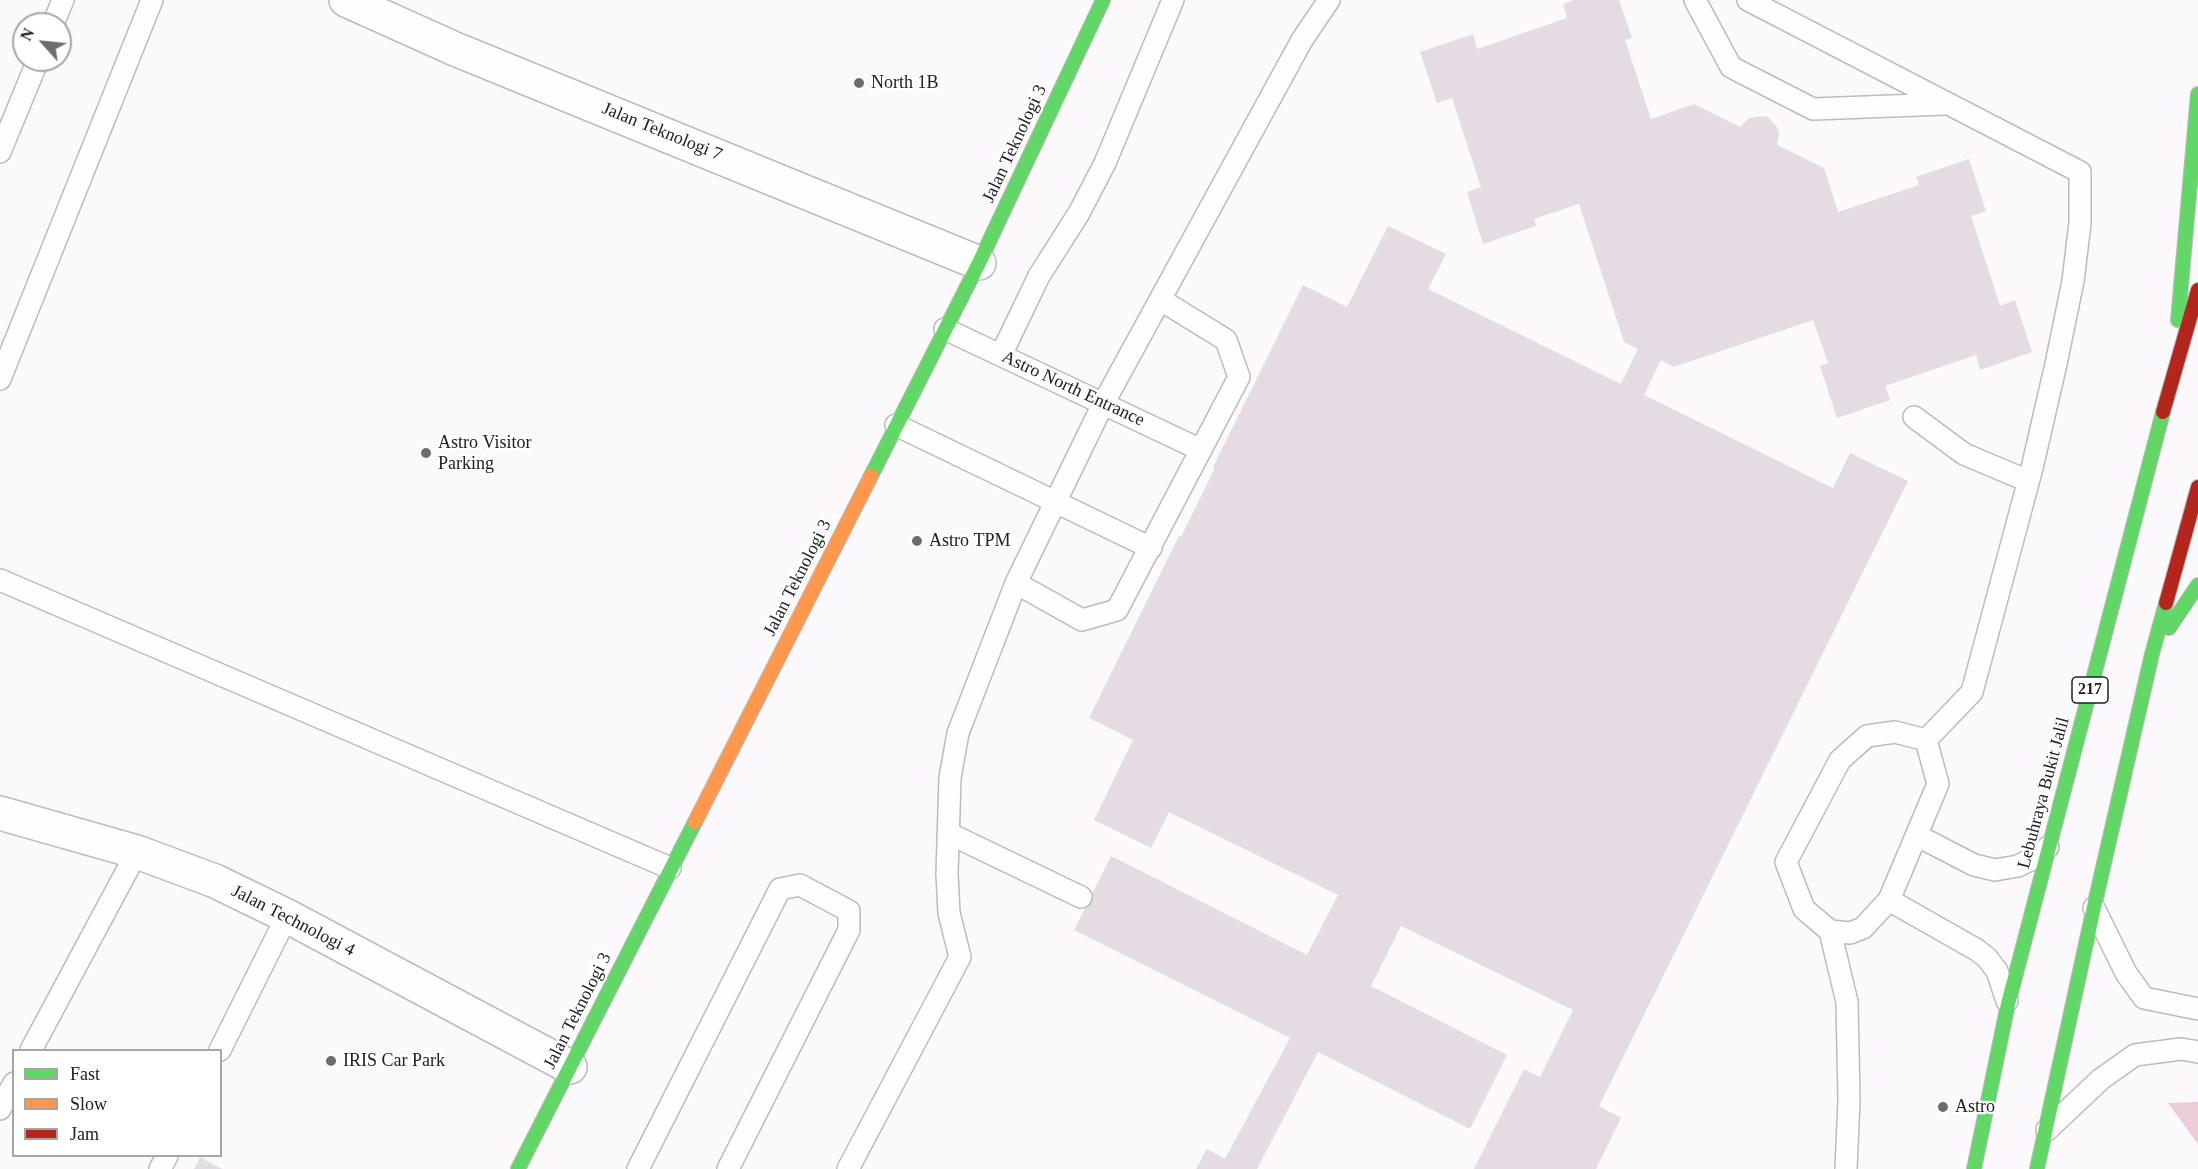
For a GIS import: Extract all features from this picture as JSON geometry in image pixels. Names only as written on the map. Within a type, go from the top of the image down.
[{"type":"main road","name":"Jalan Teknologi 3","points":[[518,1169],[979,263],[1103,0]]},
{"type":"main road","points":[[2173,375],[2198,94]]},
{"type":"main road","name":"Lebuhraya Bukit Jalil","points":[[1974,1169],[2008,1004],[2048,847],[2173,375],[2198,290]]},
{"type":"main road","points":[[2037,1169],[2152,654],[2198,487]]},
{"type":"main road","points":[[2152,654],[2198,585]]},
{"type":"street","name":"Jalan Teknologi 7","points":[[346,0],[455,49],[979,263]]},
{"type":"street","name":"Jalan Technologi 4","points":[[0,813],[137,852],[214,881],[287,916],[570,1067]]},
{"type":"lane","points":[[0,379],[152,0]]},
{"type":"lane","points":[[1001,355],[1039,276],[1079,213],[1105,163],[1173,0]]},
{"type":"lane","points":[[848,1169],[960,957],[949,913],[947,874],[950,778],[958,733],[1016,583],[1103,404],[1302,40],[1329,0]]},
{"type":"lane","points":[[1695,0],[1731,67],[1813,109],[1948,104]]},
{"type":"lane","points":[[1748,0],[2080,172],[2080,223],[2073,281],[2028,481],[1972,692],[1926,740]]},
{"type":"lane","points":[[0,152],[33,72]]},
{"type":"lane","points":[[1016,583],[1082,620],[1117,610],[1151,549],[1239,377],[1226,340],[1161,300]]},
{"type":"lane","name":"Astro North Entrance","points":[[945,329],[1201,450]]},
{"type":"lane","points":[[1914,417],[1964,454],[2028,481]]},
{"type":"lane","points":[[896,425],[1151,549]]},
{"type":"lane","points":[[0,580],[670,868]]},
{"type":"lane","points":[[1846,1169],[1849,1100],[1847,1002],[1830,932],[1804,909],[1786,862],[1840,760],[1868,736],[1895,732],[1926,740]]},
{"type":"lane","points":[[1830,932],[1850,933],[1863,928],[1889,900],[1918,836],[1938,784],[1926,740]]},
{"type":"lane","points":[[948,833],[1081,897]]},
{"type":"lane","points":[[1918,836],[1974,865],[1995,870],[2018,866],[2038,856],[2048,847]]},
{"type":"lane","points":[[32,1049],[137,852]]},
{"type":"lane","points":[[638,1169],[780,889],[800,885],[849,911],[849,930],[728,1169]]},
{"type":"lane","points":[[1889,900],[1987,957],[1997,971],[2008,1004]]},
{"type":"lane","points":[[2094,907],[2126,973],[2144,998],[2198,1009]]},
{"type":"lane","points":[[220,1049],[287,916]]},
{"type":"lane","points":[[2045,1131],[2101,1079],[2135,1055],[2181,1049],[2198,1052]]},
{"type":"lane","points":[[0,1109],[12,1087]]},
{"type":"shaded area","points":[[2198,1102],[2198,1144],[2168,1103]]},
{"type":"building","points":[[1574,0],[1619,0],[1632,38],[1625,40],[1651,119],[1694,104],[1740,127],[1749,118],[1768,117],[1779,133],[1777,145],[1824,168],[1838,212],[1919,185],[1916,177],[1969,159],[1986,211],[1971,216],[2000,306],[2015,300],[2032,352],[1980,370],[1976,355],[1885,386],[1890,400],[1837,418],[1820,366],[1828,363],[1813,320],[1674,367],[1661,360],[1644,395],[1833,488],[1850,453],[1908,481],[1599,1106],[1621,1118],[1596,1169],[1474,1169],[1524,1069],[1540,1077],[1573,1010],[1401,926],[1371,986],[1507,1055],[1470,1129],[1318,1052],[1257,1169],[1196,1169],[1207,1149],[1225,1159],[1290,1038],[1074,930],[1111,856],[1307,955],[1338,895],[1169,812],[1151,848],[1094,820],[1133,740],[1089,718],[1179,536],[1181,537],[1303,285],[1347,307],[1388,226],[1446,254],[1428,289],[1621,384],[1638,349],[1624,342],[1579,204],[1534,219],[1536,226],[1483,244],[1467,192],[1481,187],[1452,98],[1437,103],[1420,52],[1473,34],[1477,49],[1567,18],[1563,4]]},
{"type":"building","points":[[200,1157],[222,1169],[194,1169]]},
{"type":"traffic: fast","points":[[871,476],[979,263],[1103,0]]},
{"type":"traffic: fast","points":[[2178,320],[2198,94]]},
{"type":"traffic: fast","points":[[1974,1169],[2008,1004],[2163,412]]},
{"type":"traffic: fast","points":[[2169,628],[2198,585]]},
{"type":"traffic: fast","points":[[2037,1169],[2094,907],[2152,654],[2166,603]]},
{"type":"traffic: fast","points":[[518,1169],[695,822]]},
{"type":"traffic: slow","points":[[695,822],[871,476]]},
{"type":"traffic: jam","points":[[2163,412],[2198,290]]},
{"type":"traffic: jam","points":[[2166,603],[2198,487]]},
{"type":"place","name":"North 1B","points":[[859,83]]},
{"type":"place","name":"Astro Visitor Parking","points":[[426,453]]},
{"type":"place","name":"Astro TPM","points":[[917,541]]},
{"type":"place","name":"IRIS Car Park","points":[[331,1061]]},
{"type":"place","name":"Astro","points":[[1943,1107]]}]
